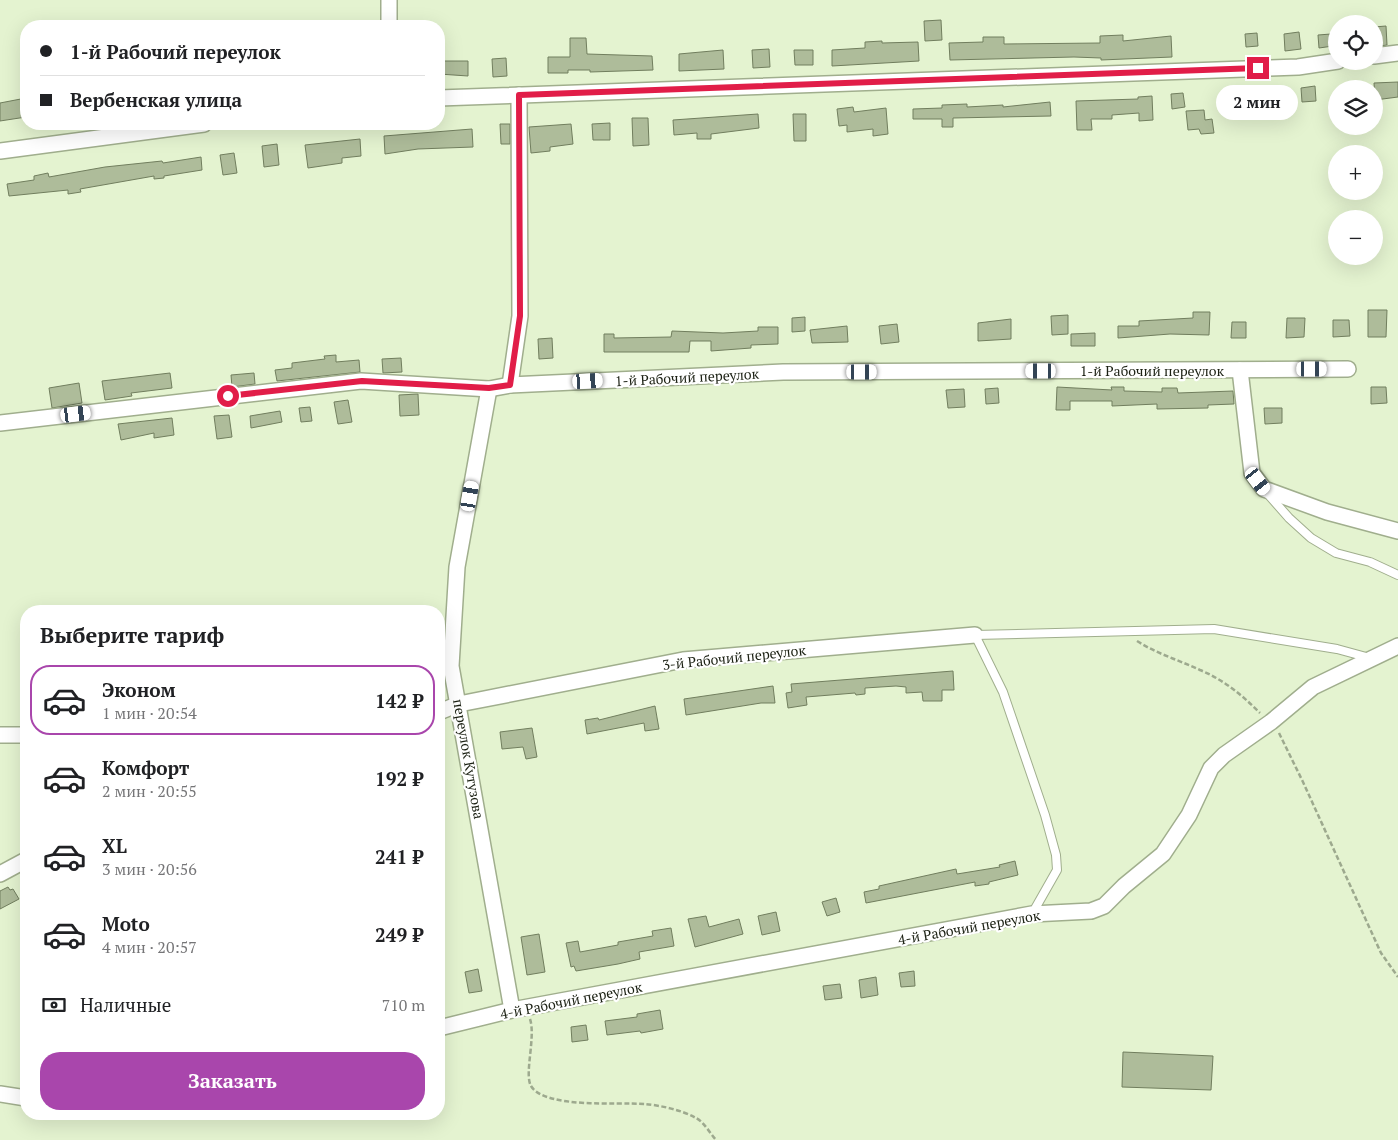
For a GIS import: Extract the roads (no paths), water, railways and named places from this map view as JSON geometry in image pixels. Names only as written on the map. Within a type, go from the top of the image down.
[{"type":"street","points":[[389,0],[389,20]]},
{"type":"street","points":[[1383,54],[1398,52]]},
{"type":"street","points":[[445,98],[1298,67],[1328,62]]},
{"type":"street","points":[[510,385],[520,316],[519,95]]},
{"type":"street","points":[[0,151],[159,130]]},
{"type":"street","name":"1-й Рабочий переулок","points":[[0,423],[362,381],[489,388],[510,385],[783,372],[1348,369]]},
{"type":"street","points":[[1240,370],[1252,473],[1264,489],[1327,512],[1398,531]]},
{"type":"street","name":"переулок Кутузова","points":[[489,388],[457,567],[451,659],[512,1010]]},
{"type":"street","name":"3-й Рабочий переулок","points":[[445,710],[459,704],[683,660],[975,635]]},
{"type":"street","name":"4-й Рабочий переулок","points":[[445,1027],[512,1010],[1032,914],[1091,912],[1104,906],[1124,886],[1163,854],[1190,815],[1211,768],[1224,755],[1271,722],[1313,686],[1398,646]]},
{"type":"street","points":[[445,705],[459,704]]},
{"type":"street","points":[[0,735],[20,735]]},
{"type":"street","points":[[0,874],[20,863]]},
{"type":"street","points":[[0,1094],[20,1097]]},
{"type":"lane","points":[[1264,489],[1288,518],[1311,538],[1336,553],[1370,562],[1398,575]]},
{"type":"lane","points":[[1032,914],[1057,870],[1056,856],[1045,815],[1003,692],[975,635],[1214,629],[1337,649],[1370,658]]}]
